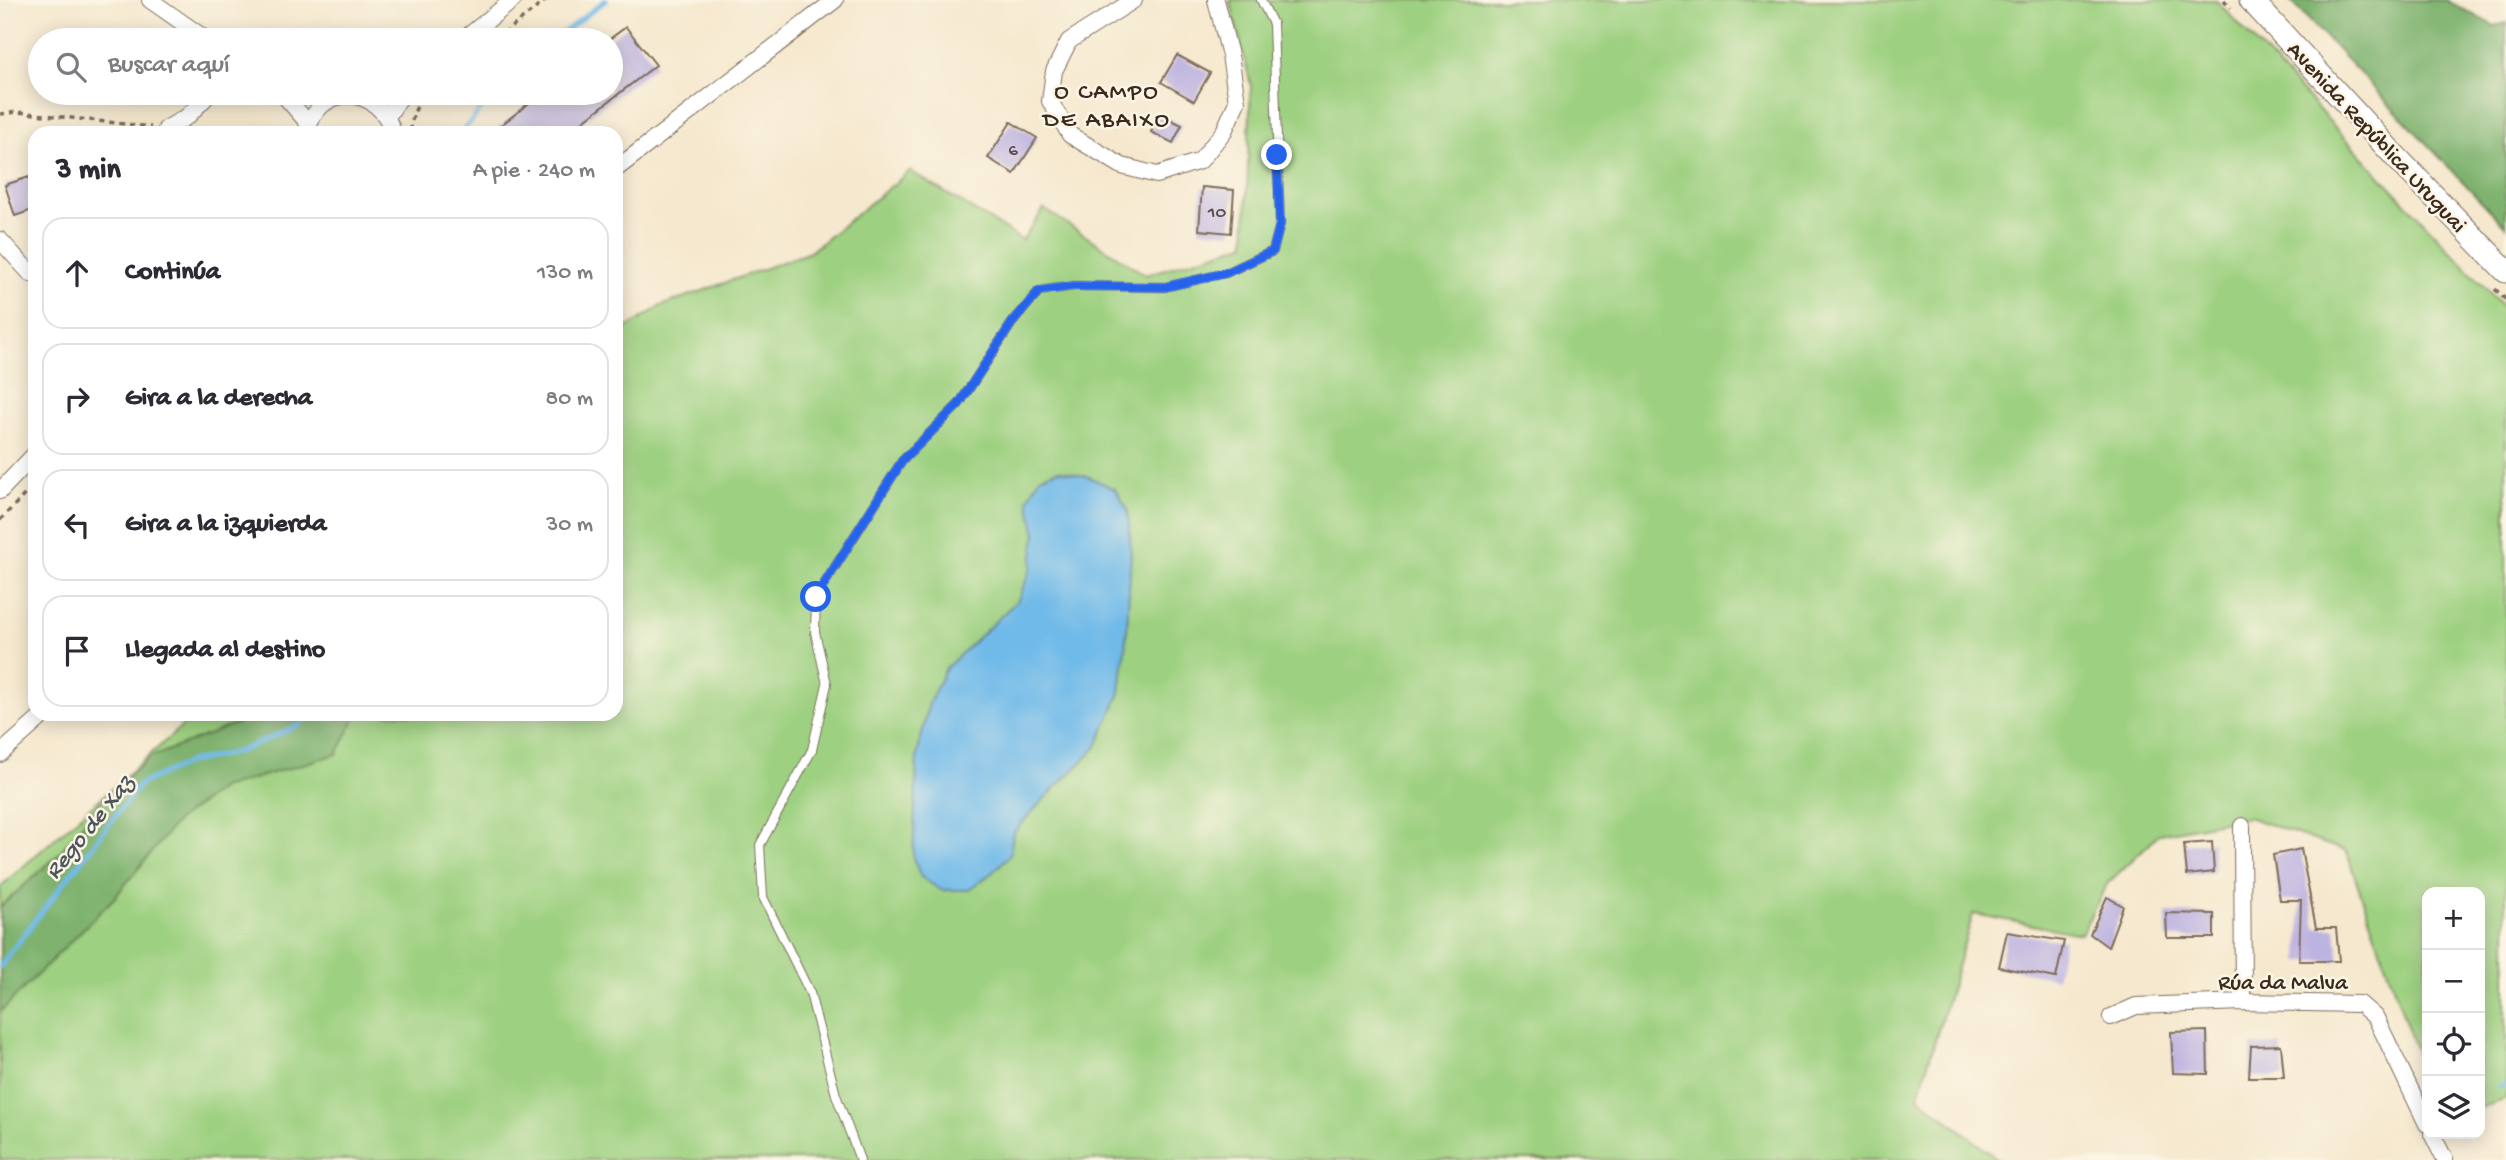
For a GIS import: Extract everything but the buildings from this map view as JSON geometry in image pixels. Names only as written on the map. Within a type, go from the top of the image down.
[{"type":"street","points":[[150,0],[190,28]]},
{"type":"street","points":[[478,28],[513,0]]},
{"type":"street","points":[[623,164],[835,0]]},
{"type":"street","points":[[1134,0],[1069,41],[1054,71],[1050,101],[1070,135],[1122,166],[1157,175],[1200,161],[1224,131],[1237,102],[1230,55],[1216,0]]},
{"type":"street","name":"Avenida República Uruguai","points":[[2251,0],[2506,271]]},
{"type":"street","points":[[171,126],[188,116],[199,105]]},
{"type":"street","points":[[291,105],[307,126]]},
{"type":"street","points":[[309,126],[321,106],[318,105]]},
{"type":"street","points":[[376,105],[387,117],[390,126]]},
{"type":"street","points":[[387,117],[395,105]]},
{"type":"street","points":[[0,240],[28,271]]},
{"type":"street","points":[[0,491],[28,461]]},
{"type":"street","points":[[0,754],[36,721]]},
{"type":"street","points":[[2242,826],[2243,1002]]},
{"type":"street","name":"Rúa da Malva","points":[[2111,1017],[2136,1006],[2243,1002],[2360,1004],[2376,1018],[2422,1114]]},
{"type":"street","points":[[2434,1139],[2445,1160]]},
{"type":"lane","points":[[860,1160],[836,1095],[810,993],[763,897],[761,845],[812,750],[827,684],[815,632],[816,597],[902,461],[959,404],[1012,323],[1039,291],[1074,286],[1165,287],[1226,273],[1273,251],[1280,224],[1273,24],[1261,0]]},
{"type":"path","points":[[511,28],[546,0]]},
{"type":"path","points":[[411,126],[412,117],[418,105]]},
{"type":"path","points":[[0,114],[18,112],[140,126]]},
{"type":"path","points":[[0,520],[28,491]]},
{"type":"green space","points":[[1230,0],[2216,0],[2506,310],[2506,1099],[2485,1106],[2485,887],[2422,887],[2422,1069],[2346,851],[2248,817],[2159,834],[2107,884],[2081,934],[1973,914],[1918,1097],[1999,1160],[0,1160],[0,887],[188,721],[623,721],[623,330],[661,306],[810,252],[910,171],[1022,240],[1044,209],[1146,275],[1245,244],[1251,85]]},
{"type":"green space","points":[[2290,0],[2446,0],[2494,26],[2506,23],[2506,227]]},
{"type":"green space","points":[[243,721],[354,721],[337,754],[222,788],[177,821],[115,897],[0,1012],[0,907],[57,856],[106,795],[151,757]]},
{"type":"water","points":[[1058,470],[1089,477],[1115,489],[1128,510],[1131,550],[1127,630],[1120,693],[1096,748],[1013,833],[1010,855],[969,890],[941,890],[921,877],[913,858],[917,756],[929,703],[946,668],[1018,600],[1031,569],[1036,534],[1028,500],[1040,477]]},
{"type":"waterway","name":"Rego de Xaz","points":[[570,28],[606,0]]},
{"type":"waterway","name":"Rego de Xaz","points":[[467,126],[485,105]]},
{"type":"waterway","name":"Rego de Xaz","points":[[0,966],[140,784],[189,762],[238,752],[299,725],[302,721]]},
{"type":"waterway","points":[[2500,1087],[2506,1085]]},
{"type":"district","name":"O CAMPO DE ABAIXO","points":[[1107,104]]},
{"type":"route","points":[[816,597],[902,461],[959,404],[1012,323],[1039,291],[1074,286],[1165,287],[1226,273],[1273,251],[1280,224],[1277,155]]}]
